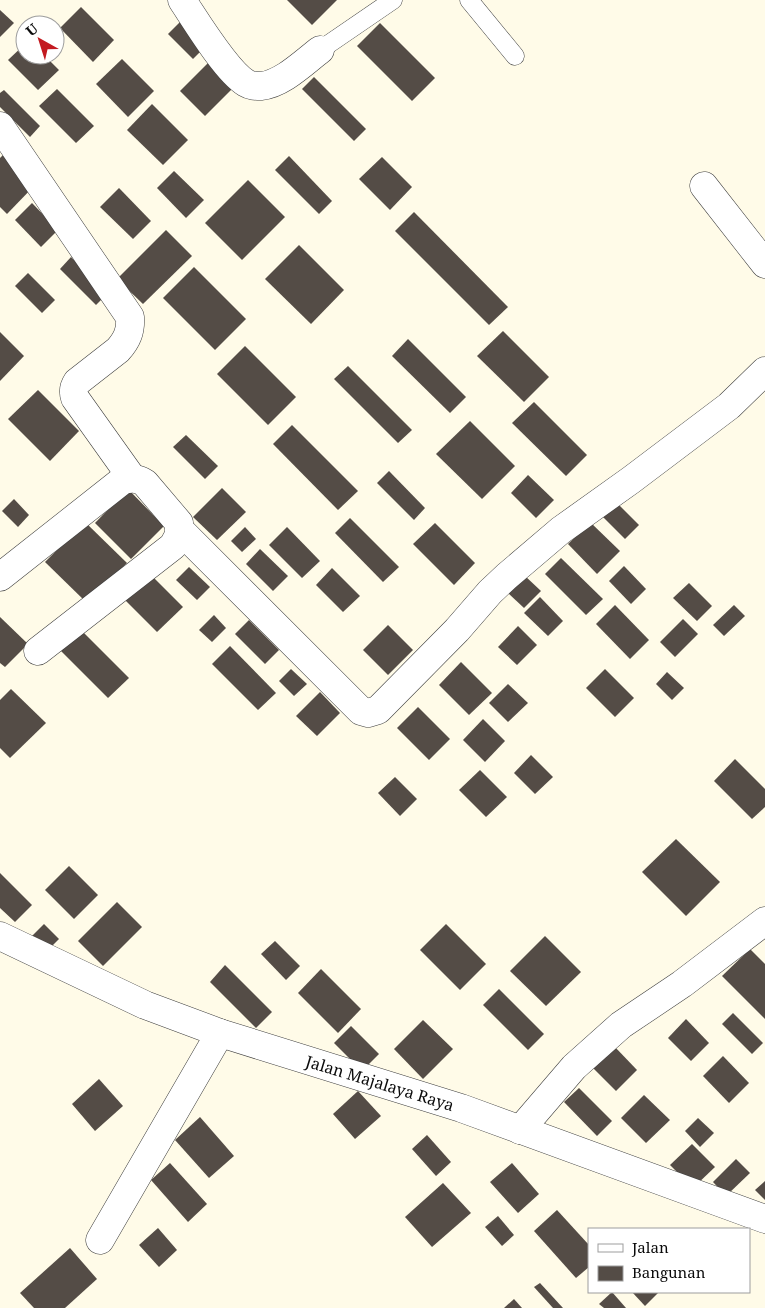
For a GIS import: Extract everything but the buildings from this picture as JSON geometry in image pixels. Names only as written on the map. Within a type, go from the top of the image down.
[{"type":"street","points":[[182,0],[219,54],[244,82],[252,86],[263,86],[275,81],[288,74],[320,50]]},
{"type":"street","points":[[0,126],[130,317],[128,336],[121,348],[77,382],[73,392],[75,398],[132,478]]},
{"type":"street","points":[[704,186],[765,264]]},
{"type":"street","points":[[180,530],[361,711],[378,710],[507,576],[560,530],[631,480],[729,406],[765,371]]},
{"type":"street","points":[[0,576],[123,480],[132,478],[145,483],[179,523],[180,530],[177,541],[173,546],[38,651]]},
{"type":"street","points":[[520,1130],[574,1067],[621,1025],[682,984],[765,921]]},
{"type":"street","name":"Jalan Majalaya Raya","points":[[0,936],[146,1006],[220,1033],[461,1108],[765,1219]]},
{"type":"street","points":[[100,1240],[220,1033]]},
{"type":"lane","points":[[320,50],[393,0]]},
{"type":"lane","points":[[470,0],[515,56]]}]
